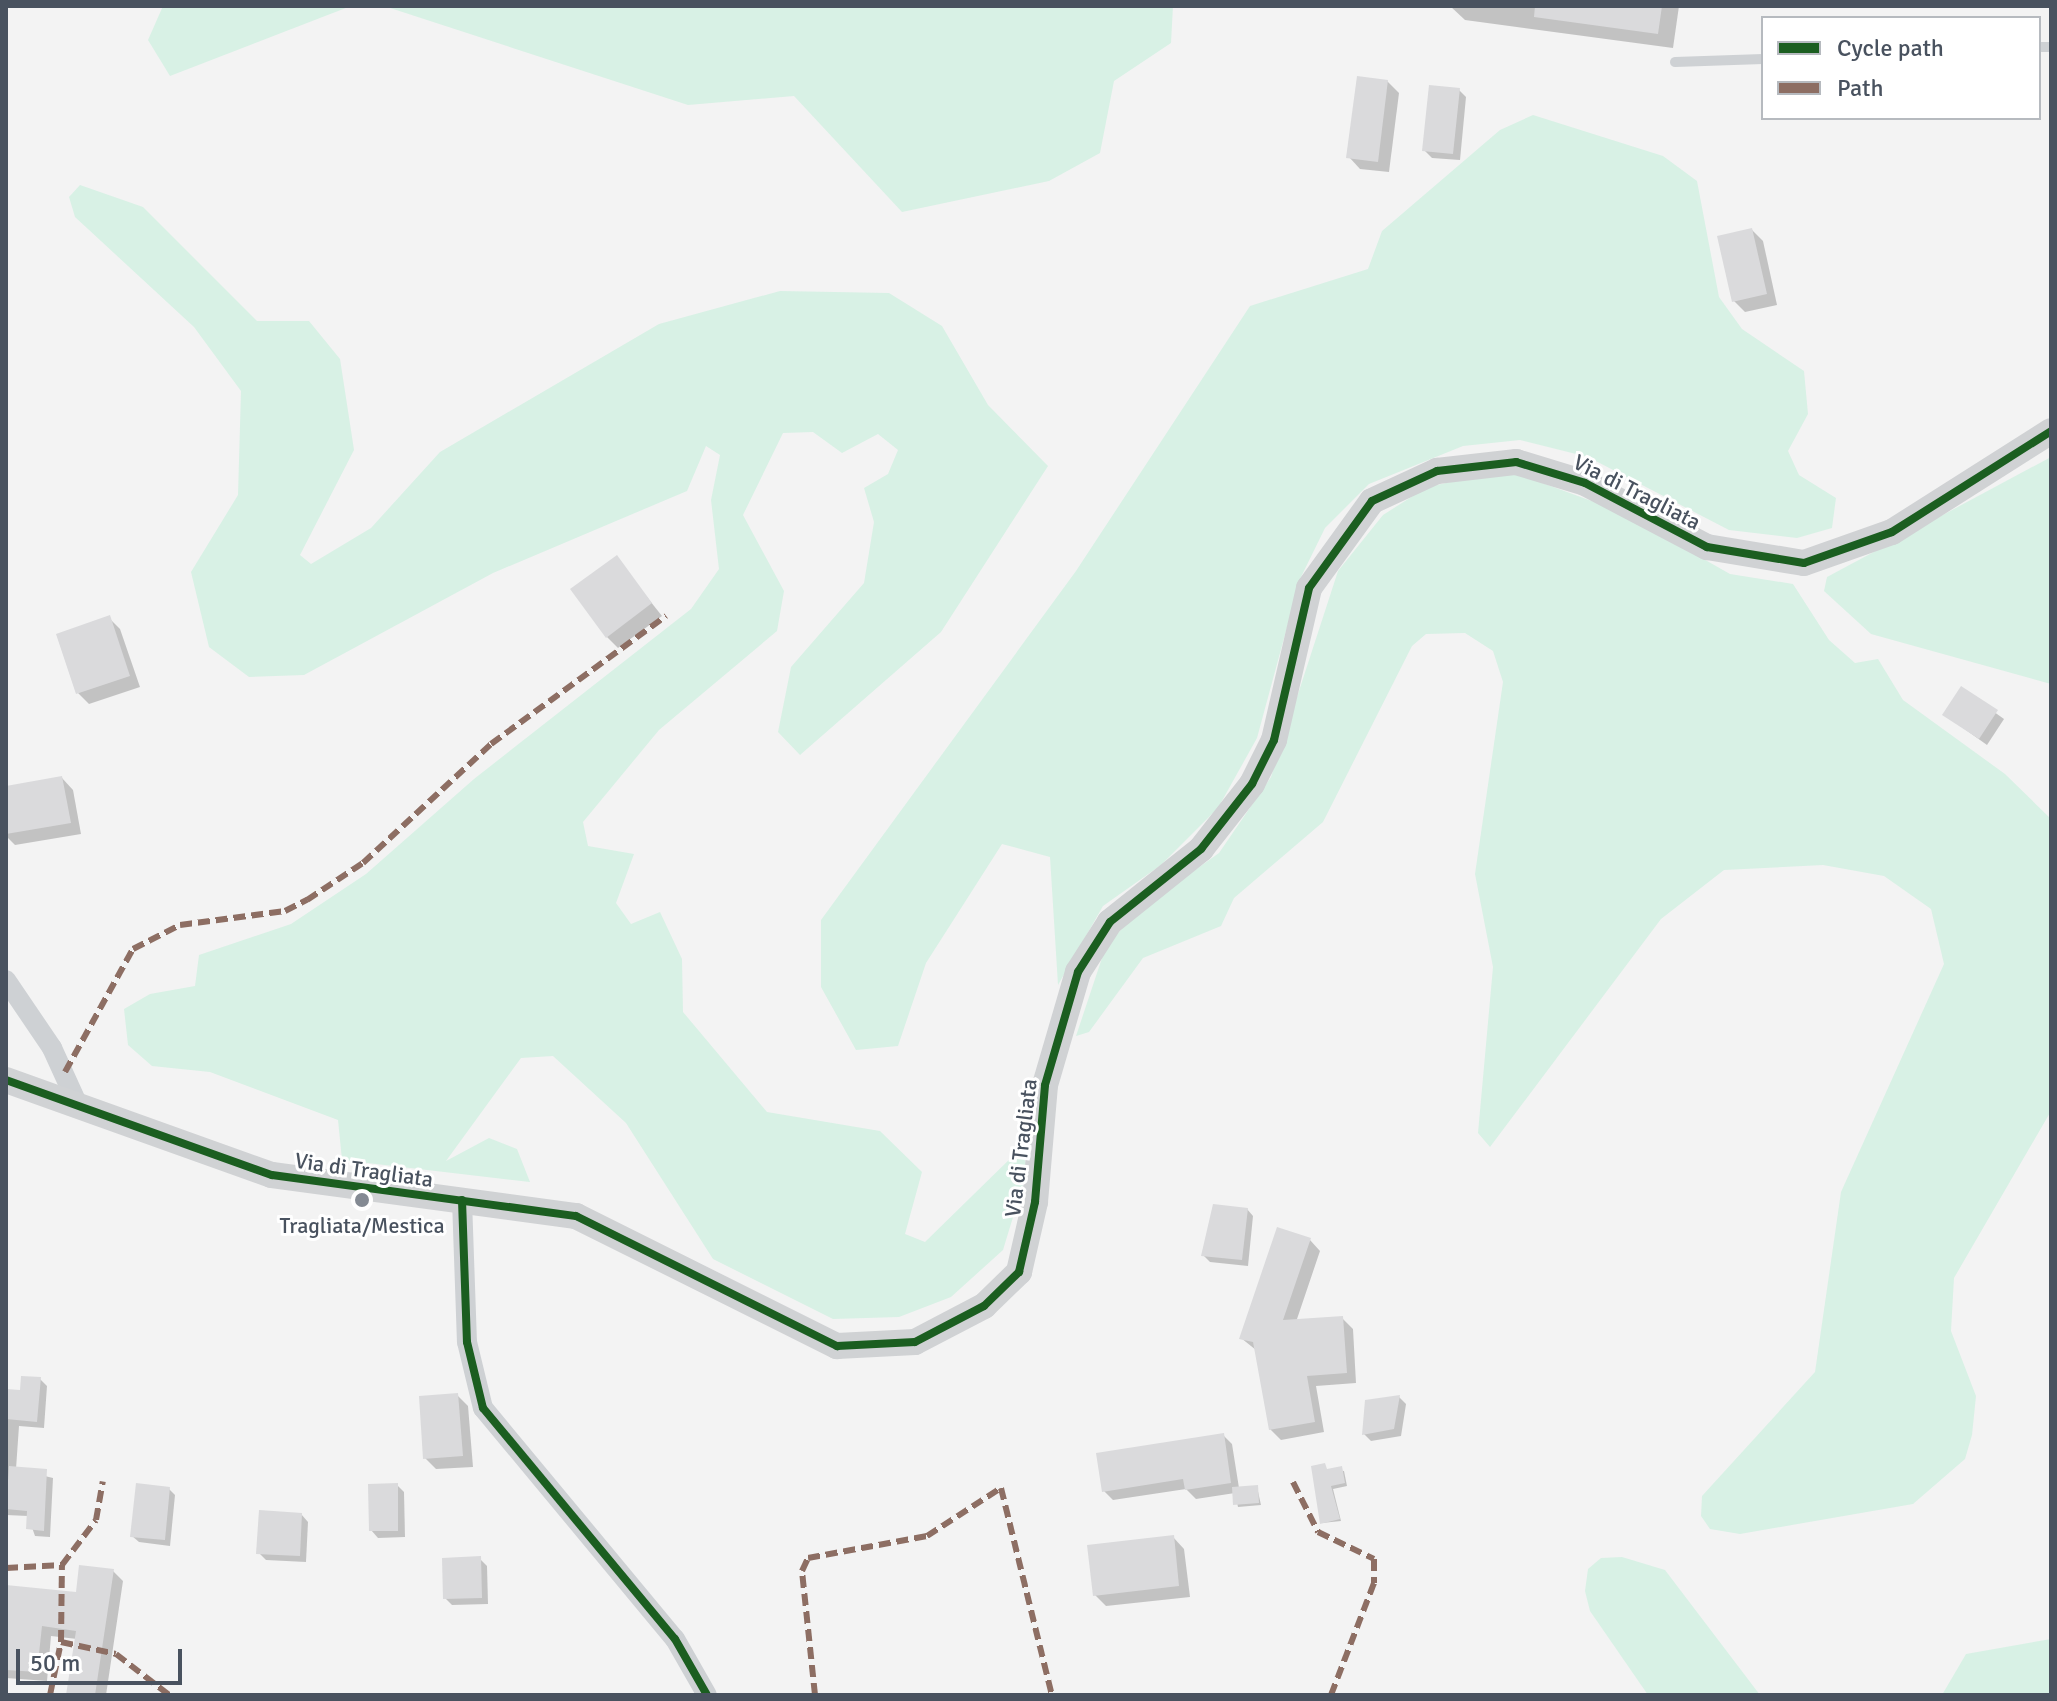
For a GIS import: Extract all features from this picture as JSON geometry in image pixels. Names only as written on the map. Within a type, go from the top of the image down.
[{"type":"street","name":"Via di Tragliata","points":[[6,1080],[272,1175],[522,1205],[604,1226],[837,1346],[890,1348],[938,1334],[998,1296],[1019,1272],[1035,1202],[1045,1085],[1078,972],[1110,922],[1209,842],[1252,784],[1274,740],[1309,588],[1362,509],[1424,474],[1516,462],[1585,483],[1707,547],[1804,563],[1892,532],[2051,431]]},
{"type":"street","points":[[6,980],[52,1048],[78,1105]]},
{"type":"street","points":[[462,1200],[467,1342],[483,1408],[675,1639],[707,1695]]},
{"type":"lane","points":[[1675,62],[1761,59]]},
{"type":"green space","points":[[163,6],[351,6],[170,76],[148,40]]},
{"type":"green space","points":[[384,6],[1173,6],[1171,43],[1114,81],[1100,153],[1049,181],[902,212],[794,96],[688,105]]},
{"type":"green space","points":[[1533,115],[1663,156],[1697,181],[1719,297],[1742,329],[1804,371],[1808,414],[1788,451],[1799,475],[1836,498],[1832,528],[1797,538],[1729,530],[1588,457],[1520,440],[1463,446],[1369,484],[1325,528],[1300,579],[1257,738],[1218,808],[1161,865],[1103,906],[1058,985],[1050,857],[1002,844],[926,963],[898,1046],[856,1050],[821,987],[821,920],[1076,571],[1250,306],[1368,269],[1382,231],[1500,130]]},
{"type":"green space","points":[[80,185],[143,207],[257,321],[309,321],[340,359],[354,450],[300,555],[311,564],[371,528],[440,452],[659,324],[780,291],[889,293],[942,326],[988,405],[1048,466],[941,632],[800,755],[778,732],[791,667],[864,583],[874,522],[864,488],[888,474],[898,450],[878,434],[842,453],[813,432],[783,433],[743,515],[784,591],[777,631],[659,730],[583,822],[588,846],[634,854],[616,903],[631,924],[660,912],[682,959],[683,1012],[767,1112],[880,1131],[922,1172],[905,1234],[925,1242],[1020,1149],[1028,1168],[1003,1250],[951,1297],[899,1317],[833,1319],[713,1259],[626,1123],[553,1056],[521,1058],[446,1161],[489,1138],[517,1149],[530,1182],[342,1160],[338,1120],[210,1072],[152,1066],[128,1045],[124,1009],[150,994],[195,986],[199,955],[291,924],[366,874],[474,779],[691,609],[719,569],[711,500],[720,455],[706,446],[687,491],[493,573],[304,675],[249,677],[209,647],[191,572],[238,495],[241,391],[194,327],[75,217],[69,197]]},
{"type":"green space","points":[[2051,457],[2051,684],[1871,634],[1824,591],[1827,577]]},
{"type":"green space","points":[[1507,470],[1619,511],[1730,574],[1793,584],[1829,640],[1855,663],[1878,659],[1903,700],[2005,774],[2051,819],[2051,1111],[1954,1278],[1951,1331],[1976,1396],[1972,1435],[1965,1459],[1913,1504],[1740,1534],[1710,1529],[1701,1516],[1702,1496],[1815,1372],[1841,1192],[1944,964],[1931,909],[1884,876],[1823,865],[1724,870],[1661,919],[1490,1147],[1478,1133],[1493,967],[1475,874],[1503,682],[1493,651],[1465,633],[1426,634],[1412,646],[1323,822],[1234,898],[1221,926],[1143,958],[1089,1032],[1076,1036],[1106,946],[1139,910],[1219,853],[1271,777],[1338,571],[1383,515],[1427,487]]},
{"type":"green space","points":[[1622,1557],[1665,1570],[1760,1695],[1648,1695],[1590,1611],[1585,1591],[1588,1569],[1601,1558]]},
{"type":"green space","points":[[2051,1639],[2051,1695],[1942,1695],[1966,1654]]},
{"type":"building","points":[[1535,6],[1662,6],[1658,34],[1534,17]]},
{"type":"building","points":[[1357,76],[1388,80],[1378,162],[1346,158]]},
{"type":"building","points":[[1429,85],[1460,88],[1453,154],[1422,151]]},
{"type":"building","points":[[1752,228],[1767,294],[1732,302],[1717,236]]},
{"type":"building","points":[[617,555],[652,603],[606,638],[570,589]]},
{"type":"building","points":[[110,615],[130,676],[76,694],[56,634]]},
{"type":"building","points":[[1961,686],[1998,710],[1979,739],[1942,715]]},
{"type":"building","points":[[62,776],[71,823],[6,834],[6,786]]},
{"type":"building","points":[[1213,1204],[1248,1208],[1242,1260],[1201,1256]]},
{"type":"building","points":[[1277,1227],[1311,1238],[1283,1320],[1343,1316],[1347,1373],[1307,1376],[1315,1422],[1269,1430],[1253,1342],[1239,1339]]},
{"type":"building","points":[[21,1376],[41,1377],[37,1422],[6,1419],[6,1389],[20,1390]]},
{"type":"building","points":[[458,1393],[463,1456],[423,1459],[419,1396]]},
{"type":"building","points":[[1400,1395],[1394,1429],[1362,1435],[1365,1400]]},
{"type":"building","points":[[1224,1433],[1231,1483],[1185,1490],[1183,1479],[1102,1492],[1096,1453]]},
{"type":"building","points":[[1325,1463],[1327,1469],[1342,1466],[1345,1483],[1331,1486],[1340,1519],[1320,1524],[1311,1466]]},
{"type":"building","points":[[9,1466],[47,1469],[44,1531],[26,1529],[27,1511],[6,1509]]},
{"type":"building","points":[[136,1483],[170,1487],[165,1540],[130,1537]]},
{"type":"building","points":[[398,1483],[398,1531],[369,1531],[368,1484]]},
{"type":"building","points":[[1258,1485],[1259,1503],[1233,1505],[1232,1487]]},
{"type":"building","points":[[259,1510],[302,1513],[300,1556],[256,1554]]},
{"type":"building","points":[[1174,1535],[1179,1586],[1093,1596],[1087,1545]]},
{"type":"building","points":[[481,1556],[482,1598],[443,1599],[442,1558]]},
{"type":"building","points":[[79,1565],[114,1569],[95,1695],[66,1695],[76,1631],[42,1626],[37,1672],[6,1670],[6,1585],[76,1592]]},
{"type":"marked path","points":[[65,1072],[133,949],[180,925],[285,911],[307,900],[363,863],[491,744],[666,616]]},
{"type":"marked path","points":[[6,1568],[62,1565],[96,1520],[103,1482]]},
{"type":"marked path","points":[[1293,1482],[1318,1532],[1374,1559],[1374,1583],[1331,1695]]},
{"type":"marked path","points":[[815,1695],[802,1571],[808,1558],[927,1536],[1001,1488],[1052,1695]]},
{"type":"marked path","points":[[50,1695],[61,1642],[62,1565]]},
{"type":"marked path","points":[[61,1642],[116,1654],[169,1695]]},
{"type":"cycle path","points":[[6,1080],[272,1175],[576,1216],[837,1346],[915,1342],[984,1306],[1019,1272],[1035,1202],[1045,1085],[1078,972],[1110,922],[1201,849],[1252,784],[1274,740],[1309,588],[1372,501],[1437,471],[1516,462],[1585,483],[1707,547],[1804,563],[1892,532],[2051,431]]},
{"type":"cycle path","points":[[462,1200],[467,1342],[483,1408],[675,1639],[707,1695]]},
{"type":"place","name":"Tragliata/Mestica","points":[[362,1200]]}]
